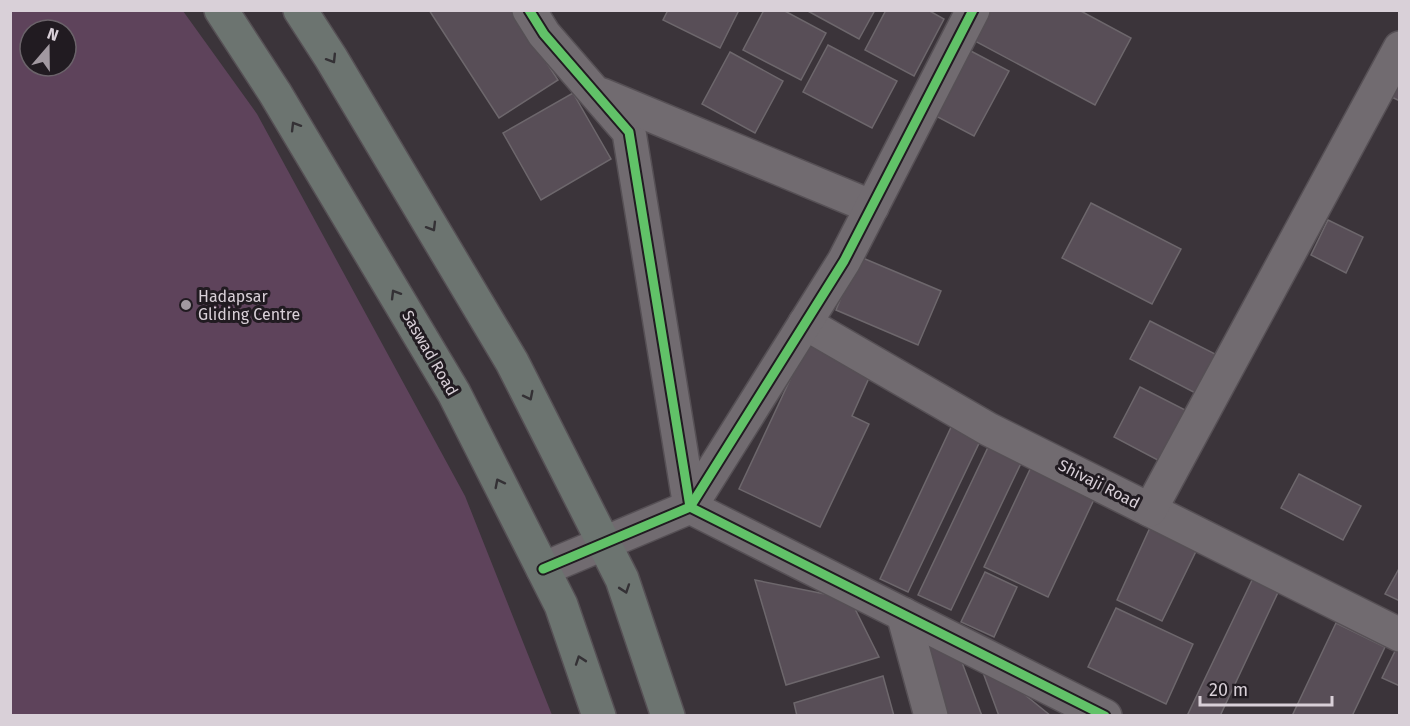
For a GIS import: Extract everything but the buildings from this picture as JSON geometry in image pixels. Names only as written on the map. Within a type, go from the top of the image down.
[{"type":"highway","name":"Saswad Road","points":[[221,10],[275,93],[454,393],[561,605],[599,716]]},
{"type":"highway","points":[[300,10],[512,362],[622,579],[668,716]]},
{"type":"street","points":[[529,10],[544,34],[629,132],[690,507]]},
{"type":"street","points":[[543,569],[690,507],[844,261],[974,10]]},
{"type":"street","points":[[1150,510],[1400,48]]},
{"type":"street","points":[[595,92],[872,207]]},
{"type":"street","name":"Shivaji Road","points":[[805,323],[988,429],[1400,635]]},
{"type":"street","points":[[690,507],[1105,716]]},
{"type":"street","points":[[903,614],[931,716]]},
{"type":"shaded area","name":"Hadapsar Gliding Centre","points":[[10,11],[183,11],[257,114],[465,496],[552,715],[11,715]]},
{"type":"cycle path","points":[[529,10],[544,34],[629,132],[690,507],[1105,716]]},
{"type":"cycle path","points":[[543,569],[690,507],[844,261],[973,10]]},
{"type":"place","name":"Hadapsar Gliding Centre","points":[[186,305]]}]
